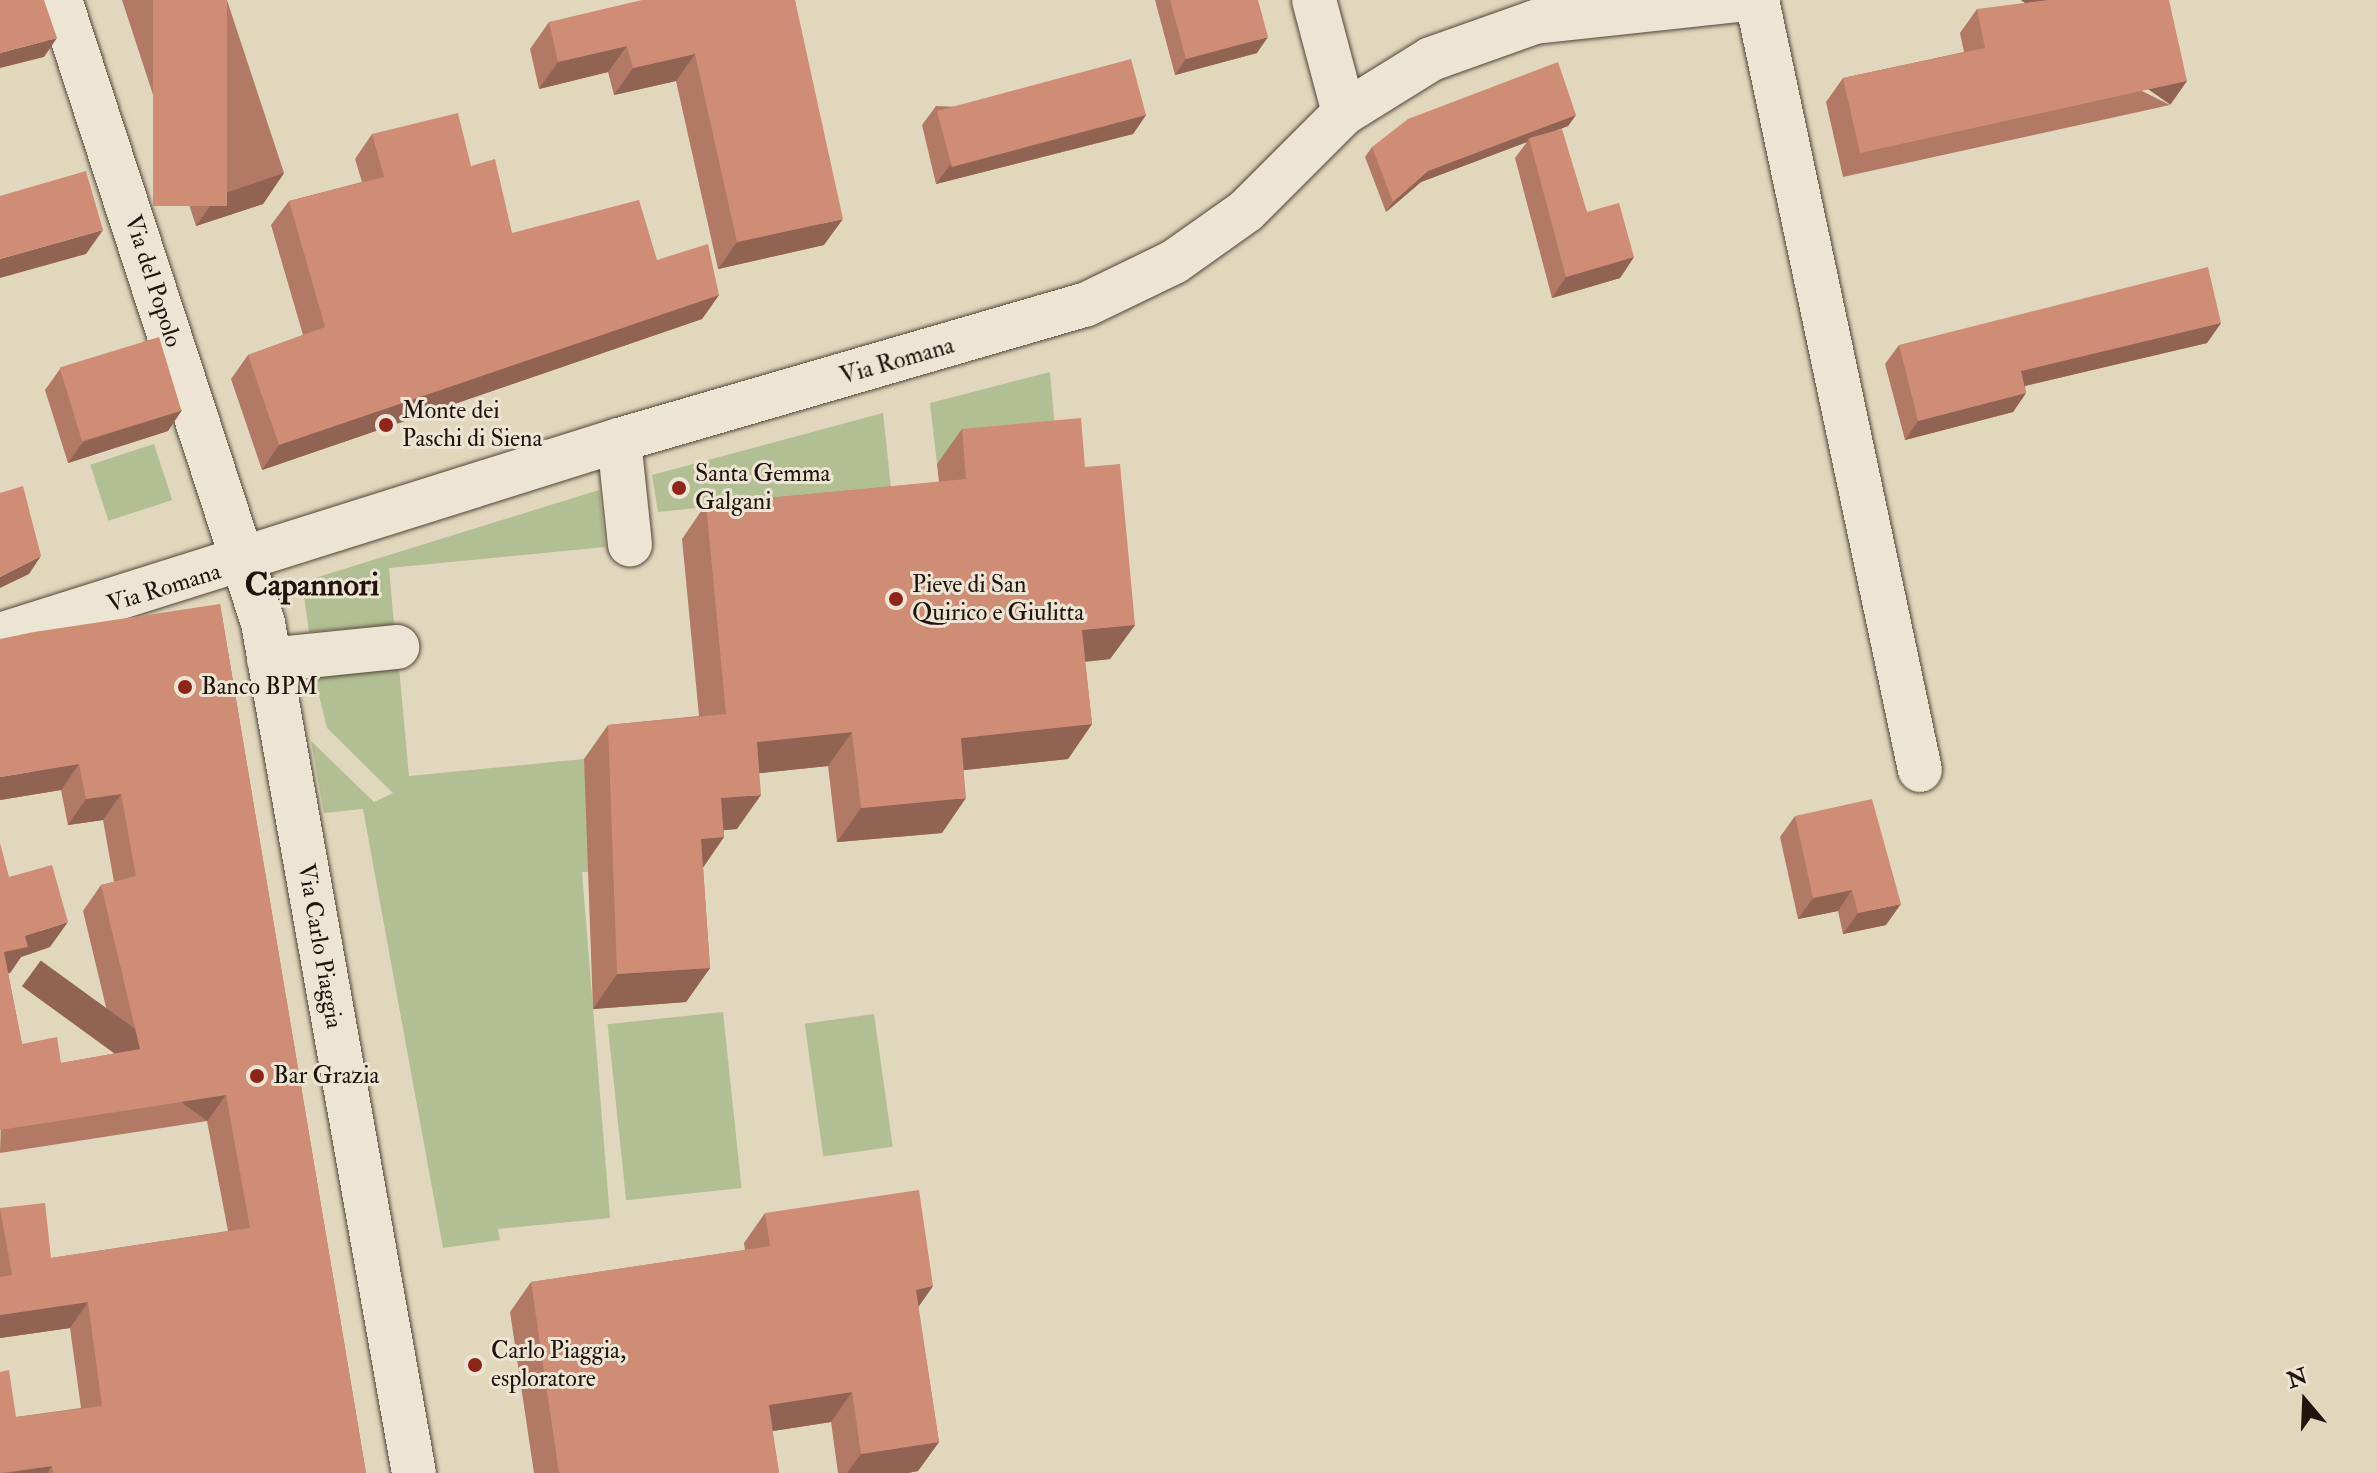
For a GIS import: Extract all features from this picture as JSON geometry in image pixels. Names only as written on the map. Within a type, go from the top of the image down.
[{"type":"street","name":"Via del Popolo","points":[[60,0],[246,563]]},
{"type":"street","points":[[1314,0],[1344,113]]},
{"type":"street","name":"Via Romana","points":[[0,635],[246,563],[619,440],[1085,305],[1174,262],[1246,211],[1344,113],[1482,36],[1535,22],[1737,0]]},
{"type":"street","points":[[1757,0],[1920,770]]},
{"type":"street","points":[[619,440],[630,544]]},
{"type":"street","name":"Via Carlo Piaggia","points":[[246,563],[269,660],[414,1473]]},
{"type":"street","points":[[269,660],[397,647]]},
{"type":"green space","points":[[1050,372],[1057,452],[937,464],[930,403]]},
{"type":"green space","points":[[883,413],[891,488],[658,512],[652,475]]},
{"type":"green space","points":[[154,444],[172,500],[109,521],[90,465]]},
{"type":"green space","points":[[599,490],[605,547],[389,568],[394,625],[309,632],[302,582]]},
{"type":"green space","points":[[399,667],[409,776],[584,759],[593,872],[582,872],[610,1218],[498,1229],[500,1240],[443,1248],[363,809],[324,813],[311,741],[374,802],[393,793],[327,728],[314,675]]},
{"type":"green space","points":[[723,1012],[742,1188],[626,1200],[608,1024]]},
{"type":"green space","points":[[874,1014],[893,1147],[823,1156],[805,1024]]},
{"type":"building","points":[[0,0],[44,0],[57,38],[0,53]]},
{"type":"building","points":[[153,0],[227,0],[227,206],[153,206]]},
{"type":"building","points":[[642,0],[795,0],[843,219],[737,242],[695,54],[633,68],[627,46],[558,62],[549,22]]},
{"type":"building","points":[[1170,0],[1258,0],[1268,37],[1186,59]]},
{"type":"building","points":[[2048,0],[2169,0],[2187,81],[1860,153],[1843,78],[1985,48],[1977,9]]},
{"type":"building","points":[[1131,59],[1146,115],[952,167],[937,111]]},
{"type":"building","points":[[1558,62],[1576,115],[1428,171],[1393,202],[1372,147],[1408,119]]},
{"type":"building","points":[[458,113],[471,166],[495,159],[512,233],[639,200],[657,260],[708,244],[719,295],[279,445],[248,355],[325,327],[289,201],[384,177],[372,134]]},
{"type":"building","points":[[1562,129],[1587,212],[1619,203],[1634,257],[1566,277],[1529,138]]},
{"type":"building","points":[[86,171],[103,230],[0,259],[0,196]]},
{"type":"building","points":[[2208,267],[2221,323],[2021,371],[2026,393],[1918,421],[1899,345]]},
{"type":"building","points":[[159,337],[182,411],[82,441],[60,367]]},
{"type":"building","points":[[1081,418],[1085,467],[1120,464],[1135,625],[1082,630],[1092,724],[961,738],[966,798],[861,808],[852,732],[757,742],[761,795],[721,798],[724,837],[701,839],[710,968],[617,974],[608,725],[726,714],[706,504],[966,479],[962,429]]},
{"type":"building","points":[[23,486],[41,556],[0,577],[0,493]]},
{"type":"building","points":[[220,604],[366,1473],[53,1473],[52,1466],[0,1473],[0,1372],[9,1370],[16,1417],[102,1406],[88,1302],[0,1315],[0,1277],[12,1275],[0,1208],[45,1203],[51,1258],[250,1228],[226,1095],[0,1130],[0,843],[9,877],[52,865],[68,922],[25,936],[28,947],[4,952],[22,1044],[57,1037],[61,1063],[140,1049],[101,885],[136,876],[121,794],[86,799],[79,764],[0,777],[0,639]]},
{"type":"building","points":[[1872,799],[1901,904],[1858,913],[1852,890],[1813,898],[1795,816]]},
{"type":"building","points":[[919,1190],[933,1286],[916,1290],[939,1442],[861,1454],[852,1392],[769,1405],[779,1473],[559,1473],[531,1282],[770,1246],[765,1213]]},
{"type":"place","name":"Monte dei Paschi di Siena","points":[[386,425]]},
{"type":"place","name":"Santa Gemma Galgani","points":[[679,488]]},
{"type":"place","name":"Pieve di San Quirico e Giulitta","points":[[896,599]]},
{"type":"place","name":"Banco BPM","points":[[185,687]]},
{"type":"place","name":"Bar Grazia","points":[[257,1076]]},
{"type":"place","name":"Carlo Piaggia, esploratore","points":[[475,1365]]},
{"type":"district","name":"Capannori","points":[[312,585]]}]
